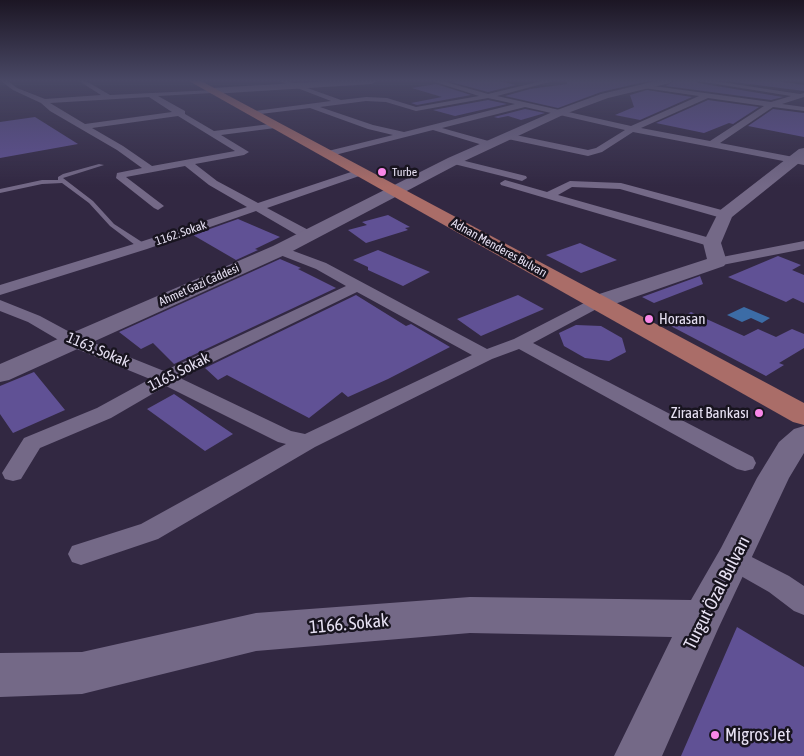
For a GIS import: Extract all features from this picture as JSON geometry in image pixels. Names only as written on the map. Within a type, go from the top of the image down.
[{"type":"main road","name":"Adnan Menderes Bulvarı","points":[[260,116],[804,415]]},
{"type":"street","points":[[66,116],[120,148],[151,170]]},
{"type":"street","points":[[84,127],[159,116]]},
{"type":"street","points":[[158,206],[121,178],[121,175],[244,152],[212,134],[187,116]]},
{"type":"street","points":[[340,116],[372,127],[408,135]]},
{"type":"street","points":[[327,154],[479,116]]},
{"type":"street","points":[[396,192],[453,161],[551,116]]},
{"type":"street","points":[[579,116],[711,145],[800,158]]},
{"type":"street","points":[[506,136],[588,152],[599,150],[632,129],[661,116]]},
{"type":"street","points":[[711,145],[754,116]]},
{"type":"street","points":[[212,134],[275,125]]},
{"type":"street","points":[[435,128],[489,144]]},
{"type":"street","points":[[717,262],[712,243],[725,215],[800,158]]},
{"type":"street","points":[[453,161],[563,187]]},
{"type":"street","points":[[188,163],[213,183],[309,236]]},
{"type":"street","name":"1162. Sokak","points":[[0,290],[142,246],[361,172]]},
{"type":"street","points":[[504,183],[712,243]]},
{"type":"street","points":[[547,196],[570,184],[621,186],[725,215]]},
{"type":"street","name":"Ahmet Gazi Caddesi","points":[[0,374],[280,250],[396,192]]},
{"type":"street","points":[[82,554],[149,532],[307,442],[486,355],[520,342],[598,302],[717,262],[804,245]]},
{"type":"street","points":[[280,250],[321,266],[486,355]]},
{"type":"street","name":"1165. Sokak","points":[[13,473],[32,443],[104,413],[165,378],[358,286]]},
{"type":"street","name":"1163. Sokak","points":[[0,305],[34,319],[73,341],[165,378],[285,437],[307,442]]},
{"type":"street","points":[[520,342],[745,463]]},
{"type":"street","name":"Turgut Özal Bulvarı","points":[[638,756],[702,619],[734,559],[773,478],[790,449],[804,436]]},
{"type":"street","points":[[734,559],[779,584],[804,602]]},
{"type":"street","name":"1166. Sokak","points":[[0,675],[82,673],[256,632],[470,615],[702,619]]},
{"type":"lane","points":[[100,165],[60,178],[92,202],[112,226],[142,246]]},
{"type":"lane","points":[[0,191],[42,182],[63,181]]},
{"type":"water","points":[[744,307],[770,318],[762,323],[751,318],[742,322],[727,315]]},
{"type":"building","points":[[509,116],[534,116],[521,120]]},
{"type":"building","points":[[621,116],[648,116],[640,120]]},
{"type":"building","points":[[671,116],[745,116],[733,124],[729,123],[704,133],[656,123]]},
{"type":"building","points":[[762,116],[804,116],[804,137],[748,126]]},
{"type":"building","points":[[35,117],[78,144],[0,158],[0,122]]},
{"type":"building","points":[[388,215],[410,227],[405,228],[408,230],[366,243],[348,230],[367,225],[362,222]]},
{"type":"building","points":[[238,219],[280,237],[236,260],[193,235]]},
{"type":"building","points":[[580,243],[617,260],[581,273],[546,255]]},
{"type":"building","points":[[378,250],[430,272],[403,286],[368,270],[368,267],[353,260]]},
{"type":"building","points":[[778,256],[801,265],[792,270],[804,275],[804,303],[793,298],[786,302],[728,277]]},
{"type":"building","points":[[280,259],[301,268],[298,269],[336,288],[174,364],[153,343],[141,349],[119,332]]},
{"type":"building","points":[[700,276],[703,284],[654,303],[642,297]]},
{"type":"building","points":[[356,295],[406,326],[411,324],[450,347],[348,397],[342,392],[309,418],[227,375],[218,380],[205,368]]},
{"type":"building","points":[[518,295],[544,309],[481,336],[457,319]]},
{"type":"building","points":[[691,312],[744,336],[758,329],[776,337],[792,329],[804,334],[804,348],[779,363],[784,365],[766,376],[667,324]]},
{"type":"building","points":[[576,325],[601,326],[622,338],[626,352],[609,361],[585,358],[564,346],[559,333]]},
{"type":"building","points":[[34,372],[65,410],[13,433],[0,414],[0,386]]},
{"type":"building","points":[[174,394],[233,434],[205,451],[147,409]]},
{"type":"building","points":[[737,627],[804,667],[804,756],[681,756]]},
{"type":"place","name":"Turbe","points":[[382,172]]},
{"type":"place","name":"Horasan","points":[[649,319]]},
{"type":"place","name":"Ziraat Bankası","points":[[759,413]]},
{"type":"place","name":"Migros Jet","points":[[715,735]]}]
